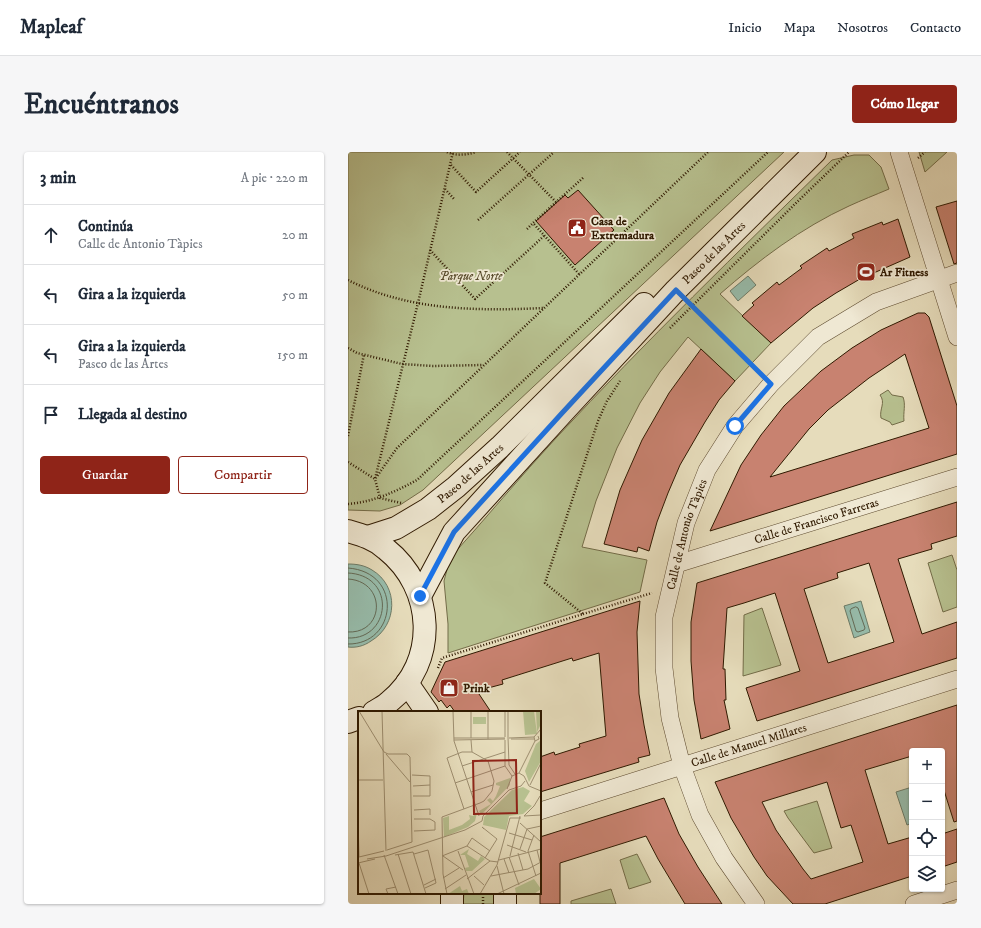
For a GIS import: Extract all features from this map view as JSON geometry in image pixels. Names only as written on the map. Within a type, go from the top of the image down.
[{"type":"main road","name":"Paseo de las Artes","points":[[358,534],[396,528],[428,509],[456,487],[500,447],[798,152]]},
{"type":"main road","name":"Paseo de las Artes","points":[[420,596],[454,532],[676,290],[815,152]]},
{"type":"main road","points":[[358,534],[386,548],[400,561],[412,578],[420,596],[425,618],[424,641],[418,663],[407,683],[389,702],[376,711]]},
{"type":"main road","points":[[407,683],[426,711]]},
{"type":"main road","points":[[348,722],[358,718]]},
{"type":"street","points":[[899,152],[957,337]]},
{"type":"street","name":"Calle de Antonio Tàpies","points":[[756,904],[724,858],[700,815],[682,766],[670,718],[664,668],[664,618],[686,523],[707,470],[735,426],[771,384],[818,337],[876,302],[957,273]]},
{"type":"street","name":"Calle de Francisco Farreras","points":[[677,564],[957,477]]},
{"type":"street","name":"Calle de Manuel Millares","points":[[541,811],[957,679]]},
{"type":"street","points":[[914,904],[957,890]]},
{"type":"path","points":[[447,152],[469,154],[476,152]]},
{"type":"path","points":[[507,152],[556,202]]},
{"type":"path","points":[[451,165],[476,192],[520,152]]},
{"type":"path","points":[[478,220],[554,152]]},
{"type":"path","points":[[374,479],[397,448],[708,152]]},
{"type":"path","points":[[348,504],[380,498],[398,491],[417,480],[768,152]]},
{"type":"path","points":[[665,333],[849,152]]},
{"type":"path","points":[[380,498],[374,479],[418,303],[453,153]]},
{"type":"path","points":[[527,229],[584,177]]},
{"type":"path","points":[[445,189],[454,199]]},
{"type":"path","points":[[533,223],[579,274]]},
{"type":"path","points":[[430,249],[475,299],[544,236]]},
{"type":"path","points":[[348,280],[367,290],[418,303],[459,309],[504,310],[544,308]]},
{"type":"path","points":[[676,290],[771,384]]},
{"type":"path","points":[[348,348],[364,354],[402,364],[433,366],[484,365]]},
{"type":"path","points":[[348,436],[364,354]]},
{"type":"path","points":[[583,614],[545,583],[598,421],[607,400],[624,376]]},
{"type":"path","points":[[348,462],[374,479]]},
{"type":"path","points":[[380,498],[428,509]]},
{"type":"path","points":[[437,671],[442,658],[671,587]]},
{"type":"green space","name":"Parque Norte","points":[[348,152],[784,152],[423,490],[400,505],[380,511],[348,510]]},
{"type":"green space","points":[[919,152],[947,152],[925,172]]},
{"type":"green space","points":[[854,155],[869,155],[881,167],[889,189],[854,204],[814,224],[765,257],[720,294],[771,343],[735,381],[688,337],[660,372],[640,403],[617,448],[596,501],[582,547],[647,560],[640,592],[448,653],[448,624],[444,581],[450,558],[557,437],[624,366],[693,297],[832,160]]},
{"type":"green space","points":[[888,390],[892,395],[903,397],[904,403],[904,421],[892,425],[890,422],[881,418],[882,398],[880,395]]},
{"type":"green space","points":[[952,555],[957,570],[957,607],[943,612],[928,563]]},
{"type":"green space","points":[[762,608],[781,665],[743,676],[744,615]]},
{"type":"green space","points":[[817,801],[832,848],[814,853],[784,811]]},
{"type":"green space","points":[[637,854],[651,882],[629,889],[620,860]]},
{"type":"green space","points":[[611,889],[616,904],[571,904],[571,901]]},
{"type":"green space","points":[[464,894],[497,894],[497,904],[463,904]]},
{"type":"water","points":[[748,276],[756,285],[738,301],[730,291]]},
{"type":"water","points":[[348,564],[366,567],[381,577],[391,595],[392,606],[390,616],[380,634],[366,644],[354,647],[348,647]]},
{"type":"water","points":[[861,601],[870,632],[854,638],[844,606]]},
{"type":"water","points":[[909,788],[909,824],[907,825],[896,792]]},
{"type":"building","name":"Casa de Extremadura","points":[[578,190],[614,230],[575,265],[536,221],[565,195],[568,198]]},
{"type":"building","points":[[957,201],[957,263],[954,264],[936,207]]},
{"type":"building","points":[[898,219],[910,257],[860,279],[836,293],[813,308],[771,343],[742,316],[754,305],[752,303],[777,282],[779,285],[802,268],[800,266],[827,248],[829,251],[854,238],[852,234],[882,222],[883,225]]},
{"type":"building","points":[[918,313],[925,313],[929,317],[957,406],[957,454],[710,531],[741,465],[761,435],[784,406],[821,371],[852,348],[881,330]],"holes":[[[905,354],[929,428],[770,477],[809,429],[828,410],[869,378]]]},
{"type":"building","points":[[701,349],[735,381],[719,400],[680,465],[657,522],[649,551],[638,547],[637,552],[604,544],[620,490],[642,440],[669,393]]},
{"type":"building","points":[[957,502],[957,536],[931,544],[932,549],[898,559],[922,634],[957,622],[957,658],[757,721],[746,688],[800,671],[775,593],[727,608],[723,669],[725,669],[726,700],[724,700],[730,729],[701,739],[694,700],[691,661],[691,622],[697,583]],"holes":[[[869,563],[894,642],[828,663],[804,589],[838,578],[837,573]]]},
{"type":"building","points":[[640,601],[637,632],[639,694],[650,755],[638,758],[639,762],[541,792],[541,757],[554,752],[555,755],[580,747],[579,744],[606,736],[599,653],[573,661],[572,658],[502,680],[503,684],[477,691],[490,711],[454,711],[450,705],[447,708],[441,700],[439,702],[431,692],[445,662]]},
{"type":"building","points":[[957,705],[957,821],[954,822],[945,794],[945,748],[909,748],[909,757],[865,770],[888,844],[909,838],[909,877],[825,904],[793,904],[767,876],[731,818],[715,782]],"holes":[[[827,782],[841,828],[851,825],[863,862],[811,879],[776,830],[762,802]]]},
{"type":"building","points":[[664,798],[679,834],[722,904],[685,904],[646,836],[560,863],[560,904],[540,904],[541,837]]},
{"type":"building","points":[[957,829],[957,862],[945,866],[945,856],[945,833]]},
{"type":"place","name":"Casa de Extremadura","points":[[577,228]]},
{"type":"place","name":"Ar Fitness","points":[[866,272]]},
{"type":"place","name":"Prink","points":[[449,688]]},
{"type":"route","points":[[420,596],[454,532],[676,290],[771,384],[735,426]]}]
